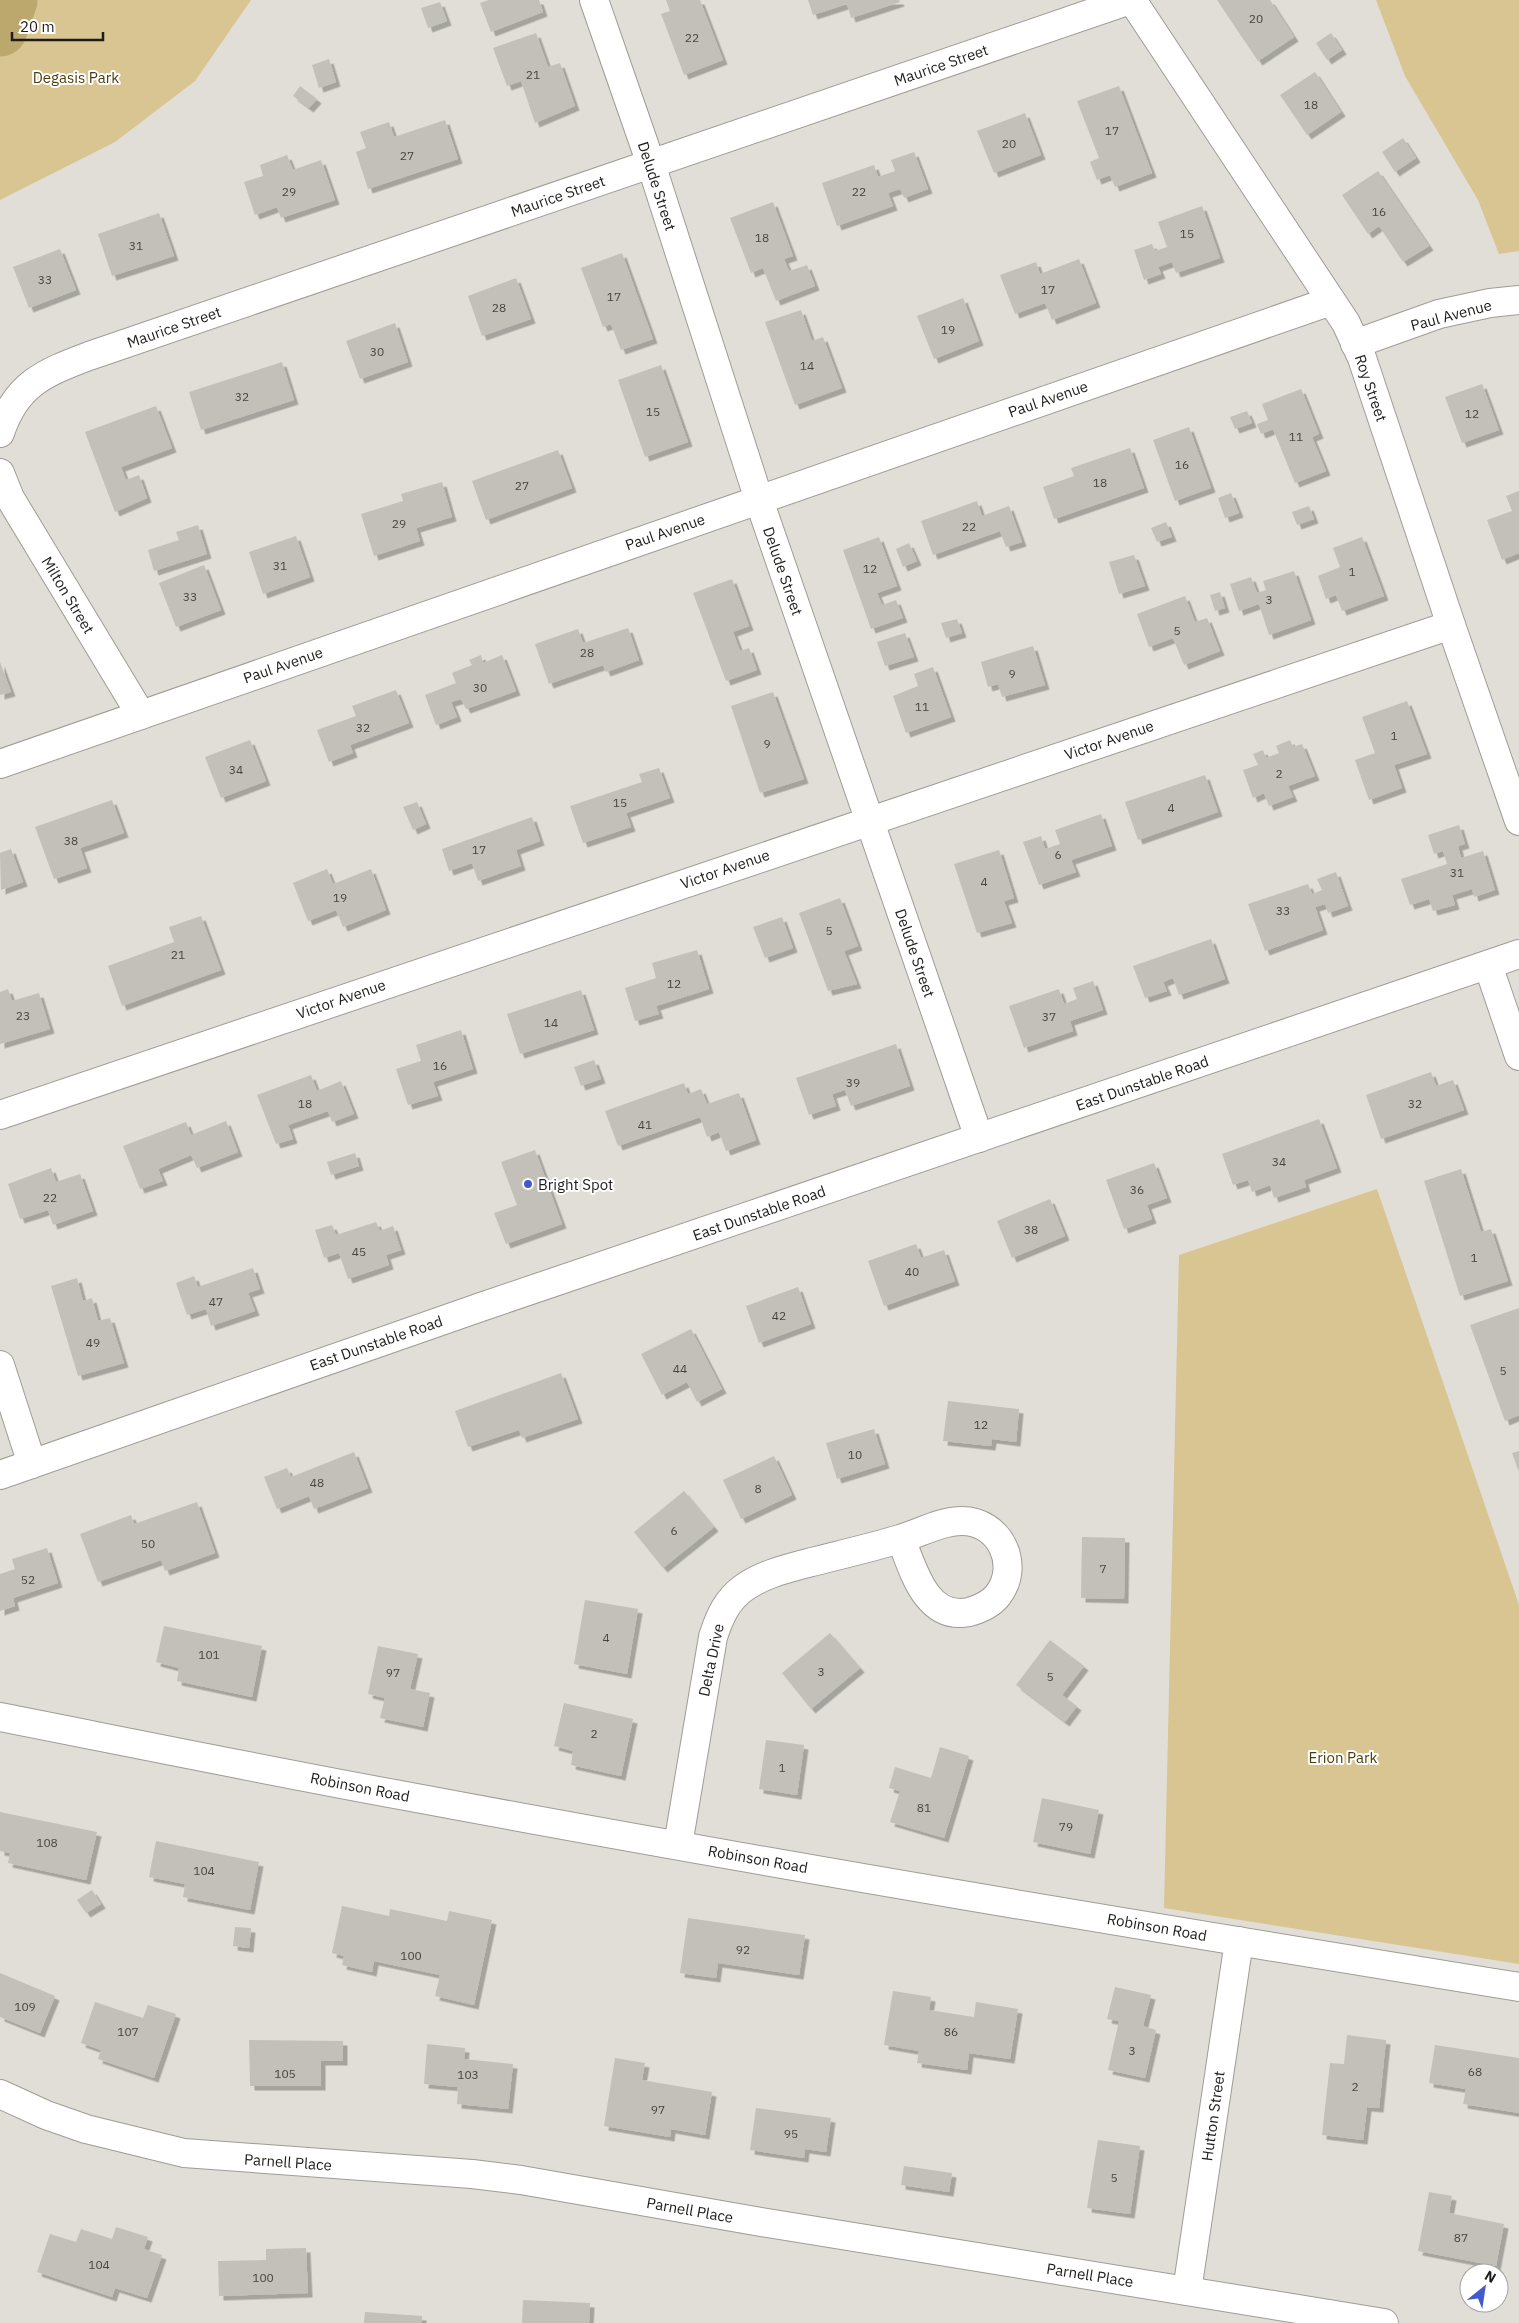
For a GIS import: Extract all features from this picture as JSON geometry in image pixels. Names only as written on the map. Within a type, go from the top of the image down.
[{"type":"street","name":"Delude Street","points":[[594,0],[651,164],[759,500],[979,1138]]},
{"type":"street","name":"Maurice Street","points":[[2,426],[23,389],[53,370],[1131,0]]},
{"type":"street","name":"Roy Street","points":[[1131,0],[1331,300],[1356,344],[1519,822]]},
{"type":"street","name":"Paul Avenue","points":[[0,764],[1331,300]]},
{"type":"street","name":"Paul Avenue","points":[[1356,344],[1439,314],[1490,303],[1519,300]]},
{"type":"street","name":"Milton Street","points":[[0,473],[10,498],[140,715]]},
{"type":"street","name":"Victor Avenue","points":[[0,1115],[868,820],[1451,625]]},
{"type":"street","name":"East Dunstable Road","points":[[0,1475],[481,1307],[1519,954]]},
{"type":"street","points":[[1488,965],[1519,1056]]},
{"type":"street","points":[[0,1365],[32,1464]]},
{"type":"street","name":"Delta Drive","points":[[678,1845],[713,1637],[724,1610],[732,1598],[743,1588],[770,1574],[901,1538]]},
{"type":"street","name":"Robinson Road","points":[[0,1717],[410,1797],[678,1845],[1519,1987]]},
{"type":"street","name":"Hutton Street","points":[[1187,2291],[1239,1941]]},
{"type":"street","name":"Parnell Place","points":[[0,2094],[46,2115],[86,2129],[184,2153],[472,2174],[521,2180],[761,2222],[1384,2323]]},
{"type":"green space","name":"Degasis Park","points":[[0,0],[251,0],[195,81],[115,142],[0,200]]},
{"type":"green space","points":[[1376,0],[1519,0],[1519,251],[1499,254],[1478,200],[1405,76]]},
{"type":"green space","name":"Erion Park","points":[[1377,1189],[1519,1605],[1519,1964],[1164,1908],[1179,1255]]},
{"type":"building","points":[[489,0],[539,0],[543,12],[491,32],[480,3]]},
{"type":"building","points":[[666,0],[700,0],[723,60],[684,75],[661,14],[670,11]]},
{"type":"building","points":[[808,0],[899,0],[900,2],[851,18],[847,4],[813,15]]},
{"type":"building","points":[[1217,0],[1270,0],[1294,37],[1258,61]]},
{"type":"building","points":[[440,2],[447,21],[428,28],[421,8]]},
{"type":"building","points":[[536,33],[548,67],[560,63],[575,106],[535,123],[521,81],[507,86],[493,48]]},
{"type":"building","points":[[1331,33],[1342,50],[1327,60],[1316,43]]},
{"type":"building","points":[[329,59],[336,82],[319,88],[312,65]]},
{"type":"building","points":[[1315,72],[1341,112],[1307,135],[1280,95]]},
{"type":"building","points":[[300,86],[317,99],[309,108],[293,96]]},
{"type":"building","points":[[1119,86],[1152,173],[1115,187],[1110,175],[1097,180],[1090,162],[1099,158],[1077,101]]},
{"type":"building","points":[[1025,113],[1041,155],[994,173],[977,131]]},
{"type":"building","points":[[445,120],[458,159],[368,189],[356,152],[366,148],[360,132],[389,122],[394,137]]},
{"type":"building","points":[[1403,138],[1416,158],[1395,172],[1382,152]]},
{"type":"building","points":[[914,152],[928,189],[904,198],[900,189],[888,193],[893,206],[837,226],[822,183],[874,165],[878,177],[895,171],[891,160]]},
{"type":"building","points":[[287,155],[293,170],[321,160],[335,200],[281,218],[277,207],[255,215],[244,182],[263,176],[260,165]]},
{"type":"building","points":[[1378,171],[1429,246],[1403,262],[1379,226],[1368,234],[1342,195]]},
{"type":"building","points":[[773,202],[793,256],[784,259],[789,271],[807,265],[815,286],[776,301],[763,268],[751,273],[730,218]]},
{"type":"building","points":[[1202,206],[1220,258],[1176,273],[1172,262],[1158,267],[1161,274],[1144,280],[1134,250],[1152,244],[1155,251],[1167,247],[1158,222]]},
{"type":"building","points":[[159,213],[174,256],[112,276],[98,234]]},
{"type":"building","points":[[60,249],[76,290],[29,308],[13,267]]},
{"type":"building","points":[[622,253],[653,339],[621,350],[611,324],[603,327],[581,268]]},
{"type":"building","points":[[1079,259],[1096,303],[1052,320],[1045,303],[1015,314],[1000,275],[1036,262],[1040,274]]},
{"type":"building","points":[[516,278],[531,319],[482,336],[468,296]]},
{"type":"building","points":[[963,298],[979,341],[934,359],[917,316]]},
{"type":"building","points":[[801,310],[812,341],[823,337],[842,388],[795,405],[765,322]]},
{"type":"building","points":[[395,323],[408,362],[360,379],[346,341]]},
{"type":"building","points":[[282,362],[294,400],[201,430],[189,392]]},
{"type":"building","points":[[661,365],[688,442],[645,457],[618,380]]},
{"type":"building","points":[[1482,384],[1499,430],[1462,443],[1445,397]]},
{"type":"building","points":[[1301,389],[1319,434],[1312,437],[1326,471],[1295,483],[1273,429],[1261,434],[1257,424],[1268,420],[1262,404]]},
{"type":"building","points":[[156,406],[172,448],[121,467],[126,480],[139,475],[147,498],[115,512],[85,432]]},
{"type":"building","points":[[1247,411],[1252,423],[1235,429],[1230,417]]},
{"type":"building","points":[[1189,427],[1211,488],[1175,501],[1153,440]]},
{"type":"building","points":[[1130,448],[1144,488],[1054,519],[1043,487],[1074,476],[1071,468]]},
{"type":"building","points":[[558,450],[572,488],[486,520],[472,481]]},
{"type":"building","points":[[442,482],[452,517],[416,528],[420,541],[374,556],[361,514],[403,501],[401,494]]},
{"type":"building","points":[[1519,491],[1519,553],[1502,560],[1487,520],[1512,511],[1506,496]]},
{"type":"building","points":[[1231,493],[1239,513],[1225,518],[1218,498]]},
{"type":"building","points":[[977,501],[982,516],[1009,506],[1022,542],[1006,547],[1000,531],[933,555],[921,521]]},
{"type":"building","points":[[1309,506],[1314,519],[1297,525],[1292,512]]},
{"type":"building","points":[[1166,522],[1172,537],[1157,542],[1151,528]]},
{"type":"building","points":[[198,525],[207,554],[154,571],[148,550],[179,540],[176,532]]},
{"type":"building","points":[[296,536],[310,577],[263,594],[249,552]]},
{"type":"building","points":[[879,537],[897,586],[877,593],[882,605],[896,600],[903,618],[871,629],[843,550]]},
{"type":"building","points":[[1362,537],[1384,596],[1342,611],[1336,595],[1326,599],[1318,576],[1340,567],[1333,548]]},
{"type":"building","points":[[909,543],[917,561],[903,567],[896,549]]},
{"type":"building","points":[[1134,555],[1145,586],[1119,594],[1109,562]]},
{"type":"building","points":[[204,565],[221,610],[176,627],[159,583]]},
{"type":"building","points":[[1294,571],[1311,620],[1269,635],[1259,604],[1239,611],[1230,584],[1251,577],[1257,593],[1266,590],[1263,581]]},
{"type":"building","points":[[732,579],[749,626],[733,632],[740,651],[749,648],[757,670],[726,681],[693,593]]},
{"type":"building","points":[[1220,592],[1225,608],[1215,611],[1210,595]]},
{"type":"building","points":[[1185,596],[1195,622],[1207,618],[1220,651],[1184,665],[1173,638],[1149,647],[1137,614]]},
{"type":"building","points":[[957,619],[962,633],[946,638],[941,623]]},
{"type":"building","points":[[628,628],[639,660],[606,672],[603,665],[549,684],[535,644],[578,629],[583,643]]},
{"type":"building","points":[[905,633],[914,657],[885,666],[877,642]]},
{"type":"building","points":[[1033,646],[1045,685],[1002,697],[998,684],[988,687],[981,662]]},
{"type":"building","points":[[481,655],[483,663],[502,655],[516,691],[466,709],[461,699],[451,702],[457,717],[436,725],[425,695],[456,683],[452,673],[472,665],[469,660]]},
{"type":"building","points":[[0,662],[11,692],[0,695]]},
{"type":"building","points":[[933,667],[951,717],[906,733],[893,696],[918,686],[914,674]]},
{"type":"building","points":[[396,690],[409,723],[350,745],[353,753],[329,762],[317,730],[356,716],[352,706]]},
{"type":"building","points":[[773,692],[804,779],[760,793],[731,706]]},
{"type":"building","points":[[1407,701],[1427,754],[1394,765],[1402,788],[1369,800],[1355,760],[1375,753],[1362,717]]},
{"type":"building","points":[[250,740],[266,781],[221,798],[205,757]]},
{"type":"building","points":[[1290,740],[1293,747],[1302,744],[1315,776],[1288,786],[1293,797],[1269,806],[1264,793],[1253,798],[1243,770],[1258,765],[1253,754],[1263,750],[1266,758],[1279,753],[1276,746]]},
{"type":"building","points":[[659,768],[670,798],[626,813],[631,827],[583,843],[570,806],[642,782],[639,774]]},
{"type":"building","points":[[1205,775],[1218,812],[1138,840],[1125,802]]},
{"type":"building","points":[[112,800],[124,833],[80,848],[87,868],[54,879],[35,827]]},
{"type":"building","points":[[417,802],[426,824],[413,830],[403,807]]},
{"type":"building","points":[[1101,814],[1112,846],[1071,860],[1076,872],[1039,885],[1023,842],[1041,836],[1045,849],[1060,844],[1055,830]]},
{"type":"building","points":[[532,817],[540,841],[516,850],[521,866],[478,881],[472,863],[449,871],[442,849]]},
{"type":"building","points":[[1459,825],[1465,844],[1458,846],[1461,858],[1483,851],[1495,890],[1474,897],[1472,889],[1452,895],[1455,905],[1433,911],[1429,899],[1410,905],[1401,879],[1447,864],[1443,851],[1434,854],[1428,835]]},
{"type":"building","points":[[11,849],[23,882],[1,890],[0,853]]},
{"type":"building","points":[[999,850],[1014,898],[1004,901],[1012,923],[977,933],[954,864]]},
{"type":"building","points":[[327,869],[333,884],[371,869],[386,910],[343,927],[336,910],[308,921],[293,883]]},
{"type":"building","points":[[1336,872],[1348,906],[1328,913],[1325,904],[1315,907],[1323,930],[1265,951],[1248,904],[1308,884],[1312,894],[1322,890],[1317,879]]},
{"type":"building","points":[[840,898],[858,946],[844,951],[857,984],[828,991],[799,913]]},
{"type":"building","points":[[201,916],[221,970],[122,1006],[108,966],[174,942],[169,927]]},
{"type":"building","points":[[782,917],[793,948],[765,958],[753,927]]},
{"type":"building","points":[[1211,939],[1225,979],[1179,995],[1173,978],[1163,982],[1167,991],[1145,998],[1133,966]]},
{"type":"building","points":[[697,950],[709,989],[656,1006],[659,1014],[635,1021],[625,988],[656,978],[652,963]]},
{"type":"building","points":[[1093,981],[1103,1010],[1070,1021],[1073,1031],[1024,1048],[1009,1006],[1059,989],[1064,1004],[1077,999],[1073,988]]},
{"type":"building","points":[[8,989],[12,1001],[39,993],[50,1029],[0,1044],[0,992]]},
{"type":"building","points":[[581,990],[594,1030],[520,1054],[507,1014]]},
{"type":"building","points":[[461,1030],[473,1069],[433,1082],[438,1096],[408,1105],[396,1069],[421,1061],[416,1045]]},
{"type":"building","points":[[896,1044],[910,1086],[851,1106],[845,1090],[832,1094],[836,1106],[809,1115],[796,1078]]},
{"type":"building","points":[[594,1060],[601,1079],[581,1086],[574,1067]]},
{"type":"building","points":[[1431,1072],[1436,1086],[1453,1080],[1464,1110],[1381,1139],[1366,1095]]},
{"type":"building","points":[[311,1075],[317,1091],[341,1081],[354,1114],[332,1122],[328,1111],[288,1125],[293,1139],[276,1144],[257,1095]]},
{"type":"building","points":[[684,1083],[688,1094],[701,1089],[707,1104],[739,1093],[756,1140],[726,1151],[719,1132],[707,1137],[700,1117],[618,1146],[605,1111]]},
{"type":"building","points":[[1319,1119],[1337,1168],[1304,1180],[1306,1187],[1274,1198],[1270,1185],[1252,1192],[1248,1180],[1233,1185],[1222,1154]]},
{"type":"building","points":[[226,1121],[238,1152],[197,1168],[191,1155],[158,1169],[163,1181],[140,1189],[123,1146],[186,1122],[191,1135]]},
{"type":"building","name":"Bright Spot","points":[[535,1150],[562,1224],[506,1244],[494,1213],[517,1205],[501,1162]]},
{"type":"building","points":[[355,1153],[359,1166],[331,1175],[327,1162]]},
{"type":"building","points":[[1154,1163],[1167,1198],[1147,1205],[1152,1219],[1124,1229],[1106,1180]]},
{"type":"building","points":[[51,1168],[56,1182],[80,1174],[93,1211],[53,1225],[48,1210],[20,1219],[8,1184]]},
{"type":"building","points":[[1461,1169],[1481,1232],[1491,1229],[1508,1281],[1460,1296],[1424,1181]]},
{"type":"building","points":[[1050,1199],[1065,1236],[1012,1258],[997,1221]]},
{"type":"building","points":[[376,1222],[380,1231],[393,1226],[401,1250],[386,1255],[389,1265],[348,1279],[339,1253],[324,1258],[315,1230],[332,1225],[336,1235]]},
{"type":"building","points":[[916,1244],[921,1258],[944,1250],[955,1281],[884,1306],[868,1261]]},
{"type":"building","points":[[253,1268],[260,1289],[248,1293],[255,1311],[211,1326],[206,1309],[187,1315],[176,1283],[194,1276],[198,1287]]},
{"type":"building","points":[[77,1278],[83,1301],[92,1298],[98,1321],[110,1318],[124,1363],[78,1376],[51,1286]]},
{"type":"building","points":[[798,1287],[811,1324],[759,1343],[746,1306]]},
{"type":"building","points":[[1519,1308],[1519,1415],[1505,1421],[1470,1325]]},
{"type":"building","points":[[691,1329],[722,1389],[697,1402],[687,1382],[662,1395],[641,1354]]},
{"type":"building","points":[[561,1373],[578,1419],[522,1438],[519,1430],[468,1447],[455,1411]]},
{"type":"building","points":[[948,1401],[1019,1409],[1016,1442],[992,1439],[991,1446],[943,1441]]},
{"type":"building","points":[[874,1429],[885,1464],[837,1479],[826,1443]]},
{"type":"building","points":[[1519,1451],[1519,1472],[1512,1453]]},
{"type":"building","points":[[354,1452],[368,1488],[314,1509],[309,1496],[277,1509],[264,1477],[287,1468],[291,1477]]},
{"type":"building","points":[[774,1456],[792,1495],[741,1519],[723,1480]]},
{"type":"building","points":[[684,1491],[714,1527],[663,1568],[634,1532]]},
{"type":"building","points":[[197,1502],[215,1553],[165,1571],[161,1560],[98,1582],[80,1534],[131,1515],[134,1524]]},
{"type":"building","points":[[1082,1537],[1125,1538],[1124,1599],[1081,1598]]},
{"type":"building","points":[[47,1548],[58,1583],[13,1598],[15,1606],[0,1611],[0,1574],[15,1569],[12,1559]]},
{"type":"building","points":[[585,1600],[638,1609],[627,1674],[574,1664]]},
{"type":"building","points":[[164,1626],[262,1646],[252,1697],[177,1681],[179,1668],[156,1662]]},
{"type":"building","points":[[830,1633],[860,1668],[811,1709],[782,1673]]},
{"type":"building","points":[[1050,1640],[1084,1666],[1062,1695],[1077,1706],[1065,1722],[1016,1685]]},
{"type":"building","points":[[378,1646],[418,1654],[410,1689],[430,1693],[423,1727],[380,1718],[385,1698],[368,1694]]},
{"type":"building","points":[[564,1703],[633,1719],[621,1776],[571,1765],[573,1751],[554,1746]]},
{"type":"building","points":[[766,1740],[804,1745],[797,1795],[759,1789]]},
{"type":"building","points":[[940,1747],[969,1756],[944,1838],[890,1822],[900,1791],[889,1788],[895,1767],[931,1778]]},
{"type":"building","points":[[1042,1798],[1099,1810],[1090,1854],[1033,1842]]},
{"type":"building","points":[[0,1812],[97,1832],[86,1880],[8,1863],[10,1853],[0,1851]]},
{"type":"building","points":[[156,1841],[259,1862],[250,1910],[183,1897],[185,1884],[149,1877]]},
{"type":"building","points":[[92,1890],[101,1904],[86,1913],[77,1900]]},
{"type":"building","points":[[342,1906],[389,1916],[390,1909],[447,1921],[449,1911],[492,1920],[474,2005],[435,1996],[440,1975],[374,1961],[372,1972],[342,1965],[344,1956],[332,1953]]},
{"type":"building","points":[[688,1918],[805,1935],[799,1975],[718,1963],[716,1978],[680,1973]]},
{"type":"building","points":[[235,1927],[251,1928],[249,1948],[233,1946]]},
{"type":"building","points":[[0,1973],[55,1996],[40,2033],[0,2017]]},
{"type":"building","points":[[1115,1987],[1151,1995],[1143,2026],[1156,2030],[1145,2078],[1108,2070],[1119,2021],[1107,2019]]},
{"type":"building","points":[[893,1991],[931,1997],[929,2010],[974,2017],[976,2002],[1018,2009],[1010,2059],[969,2053],[967,2070],[917,2063],[919,2051],[884,2045]]},
{"type":"building","points":[[95,2002],[143,2018],[148,2005],[176,2014],[154,2078],[98,2059],[101,2050],[81,2043]]},
{"type":"building","points":[[1347,2035],[1386,2040],[1379,2108],[1367,2107],[1363,2140],[1322,2135],[1330,2063],[1344,2064]]},
{"type":"building","points":[[249,2040],[343,2041],[343,2061],[321,2061],[321,2086],[250,2086]]},
{"type":"building","points":[[427,2044],[465,2048],[464,2059],[513,2064],[508,2109],[457,2104],[458,2087],[424,2084]]},
{"type":"building","points":[[1435,2045],[1519,2058],[1519,2113],[1463,2104],[1466,2089],[1429,2083]]},
{"type":"building","points":[[615,2058],[645,2063],[642,2080],[712,2092],[705,2135],[671,2129],[670,2137],[604,2126]]},
{"type":"building","points":[[756,2108],[831,2118],[826,2152],[805,2149],[804,2158],[750,2150]]},
{"type":"building","points":[[1098,2140],[1140,2146],[1130,2214],[1087,2208]]},
{"type":"building","points":[[904,2166],[952,2173],[949,2192],[901,2185]]},
{"type":"building","points":[[1429,2192],[1452,2196],[1449,2213],[1504,2224],[1497,2263],[1480,2263],[1418,2251]]},
{"type":"building","points":[[116,2227],[148,2237],[144,2249],[162,2255],[147,2298],[115,2288],[112,2297],[37,2272],[50,2234],[76,2242],[81,2229],[112,2239]]},
{"type":"building","points":[[306,2248],[308,2293],[219,2296],[218,2261],[266,2260],[266,2249]]},
{"type":"building","points":[[523,2300],[590,2303],[589,2323],[522,2323]]},
{"type":"building","points":[[365,2312],[422,2316],[422,2323],[364,2323]]},
{"type":"waterway","points":[[0,29],[10,0]]},
{"type":"place","name":"Bright Spot","points":[[528,1184]]}]
